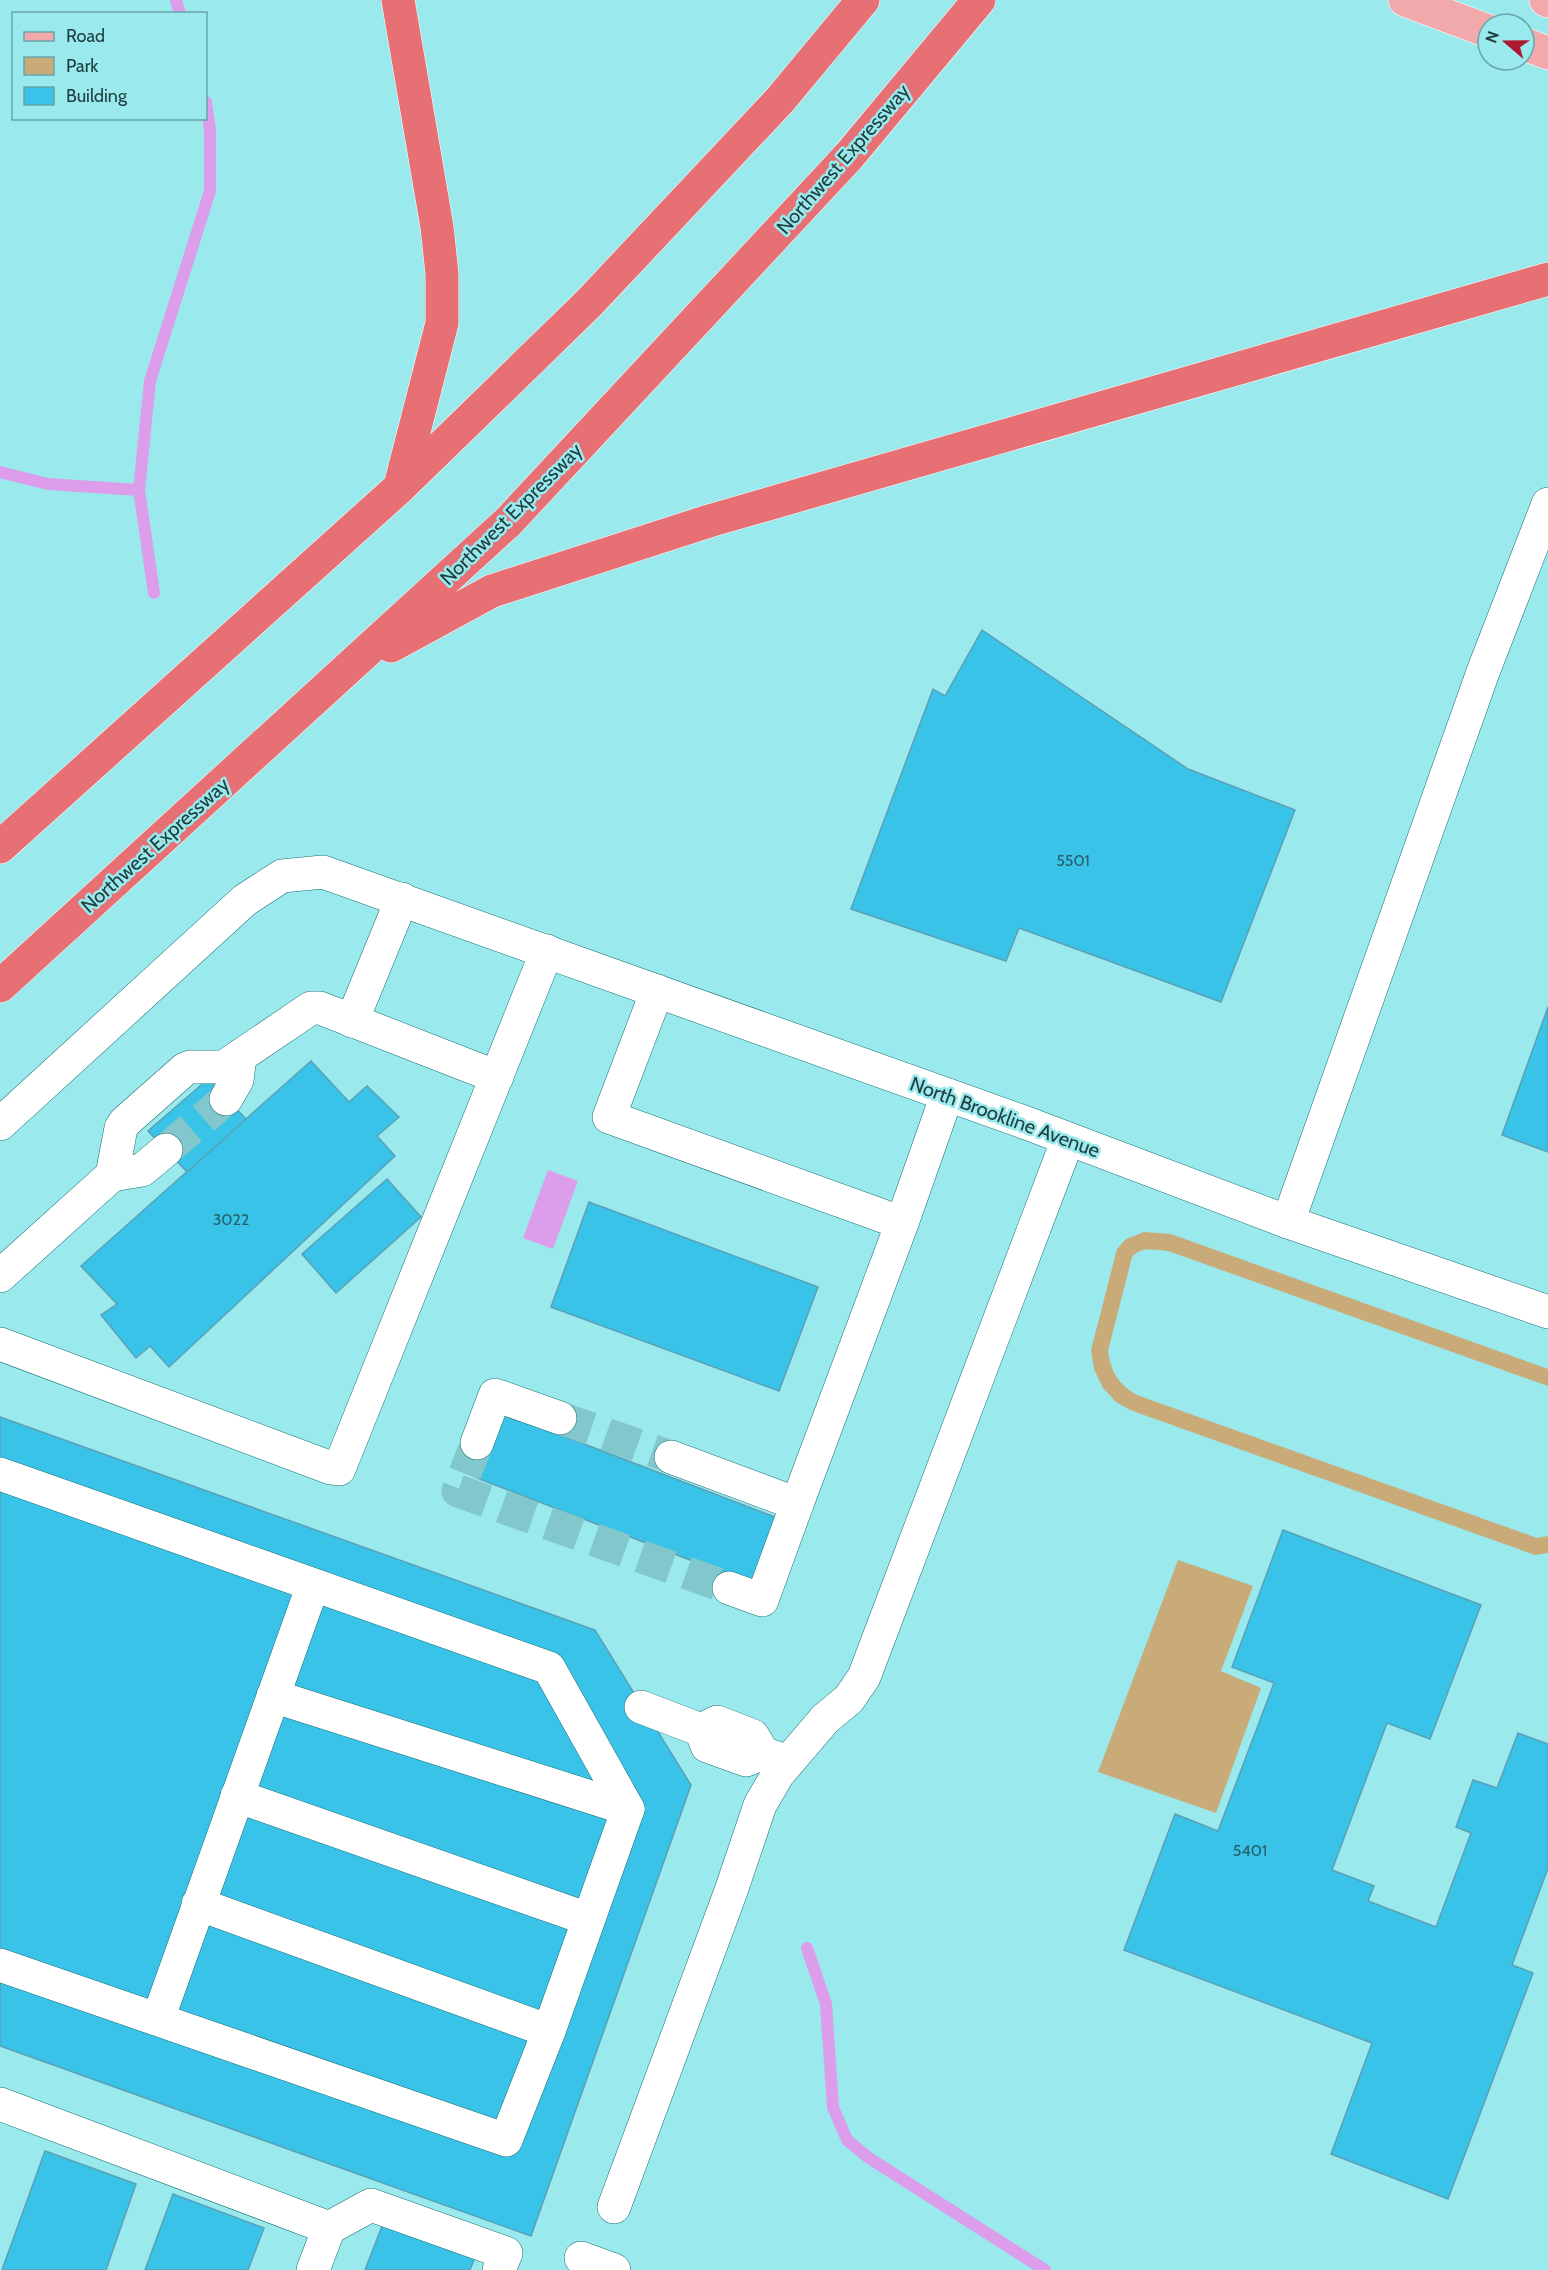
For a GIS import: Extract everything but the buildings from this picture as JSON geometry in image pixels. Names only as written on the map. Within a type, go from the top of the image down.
[{"type":"highway","points":[[398,0],[435,216],[442,274],[442,323],[400,487]]},
{"type":"highway","points":[[0,847],[400,487],[590,303],[780,100],[863,0]]},
{"type":"highway","name":"Northwest Expressway","points":[[0,986],[508,522],[849,156],[979,0]]},
{"type":"highway","points":[[345,671],[492,591],[710,521],[1548,279]]},
{"type":"main road","points":[[1405,0],[1476,27]]},
{"type":"street","points":[[1288,1222],[1483,672],[1548,504]]},
{"type":"street","points":[[0,1124],[245,900],[282,876],[323,872],[402,899],[352,1021]]},
{"type":"street","name":"North Brookline Avenue","points":[[402,899],[1068,1139],[1288,1222],[1548,1312]]},
{"type":"street","points":[[0,1344],[320,1464],[339,1469],[547,951]]},
{"type":"street","points":[[657,991],[609,1117],[902,1223]]},
{"type":"street","points":[[112,1175],[121,1128],[125,1122],[188,1067],[224,1067],[311,1008],[320,1008],[497,1077]]},
{"type":"street","points":[[226,1099],[237,1080],[240,1056]]},
{"type":"street","points":[[729,1588],[762,1600],[947,1095]]},
{"type":"street","points":[[614,2207],[731,1891],[760,1805],[769,1787],[776,1757],[849,1699],[864,1677],[1068,1139]]},
{"type":"street","points":[[0,1276],[112,1175],[142,1170],[166,1150]]},
{"type":"street","points":[[477,1443],[495,1395],[560,1418]]},
{"type":"street","points":[[671,1457],[797,1504]]},
{"type":"street","points":[[0,1474],[549,1668],[628,1809],[549,2031],[506,2140],[0,1965]]},
{"type":"street","points":[[158,2019],[313,1585]]},
{"type":"street","points":[[273,1696],[628,1809]]},
{"type":"street","points":[[641,1707],[701,1730],[717,1722],[753,1736],[776,1757]]},
{"type":"street","points":[[237,1796],[588,1919]]},
{"type":"street","points":[[198,1904],[549,2031]]},
{"type":"street","points":[[0,2104],[329,2228]]},
{"type":"street","points":[[313,2270],[329,2228],[371,2205],[506,2253],[499,2270]]},
{"type":"street","points":[[581,2258],[614,2270]]},
{"type":"green space","points":[[1144,1232],[1171,1234],[1548,1369],[1548,1386],[1168,1251],[1153,1250],[1140,1251],[1132,1257],[1108,1351],[1117,1377],[1125,1387],[1137,1395],[1537,1538],[1548,1536],[1548,1553],[1535,1555],[1130,1410],[1116,1402],[1103,1388],[1094,1369],[1091,1350],[1117,1249],[1126,1239]]},
{"type":"green space","points":[[1178,1560],[1253,1586],[1221,1671],[1261,1688],[1216,1813],[1098,1772]]},
{"type":"shaded area","points":[[548,1170],[578,1181],[553,1249],[523,1238]]},
{"type":"waterway","points":[[176,0],[179,12]]},
{"type":"waterway","points":[[154,593],[139,490],[150,381],[210,191],[210,131],[207,109]]},
{"type":"waterway","points":[[0,472],[48,484],[139,490]]},
{"type":"waterway","points":[[807,1948],[826,2004],[833,2107],[847,2140],[869,2158],[1045,2270]]},
{"type":"tunnel","points":[[166,1150],[226,1099]]},
{"type":"tunnel","points":[[560,1418],[671,1457]]},
{"type":"tunnel","points":[[477,1443],[458,1491],[729,1588]]}]
